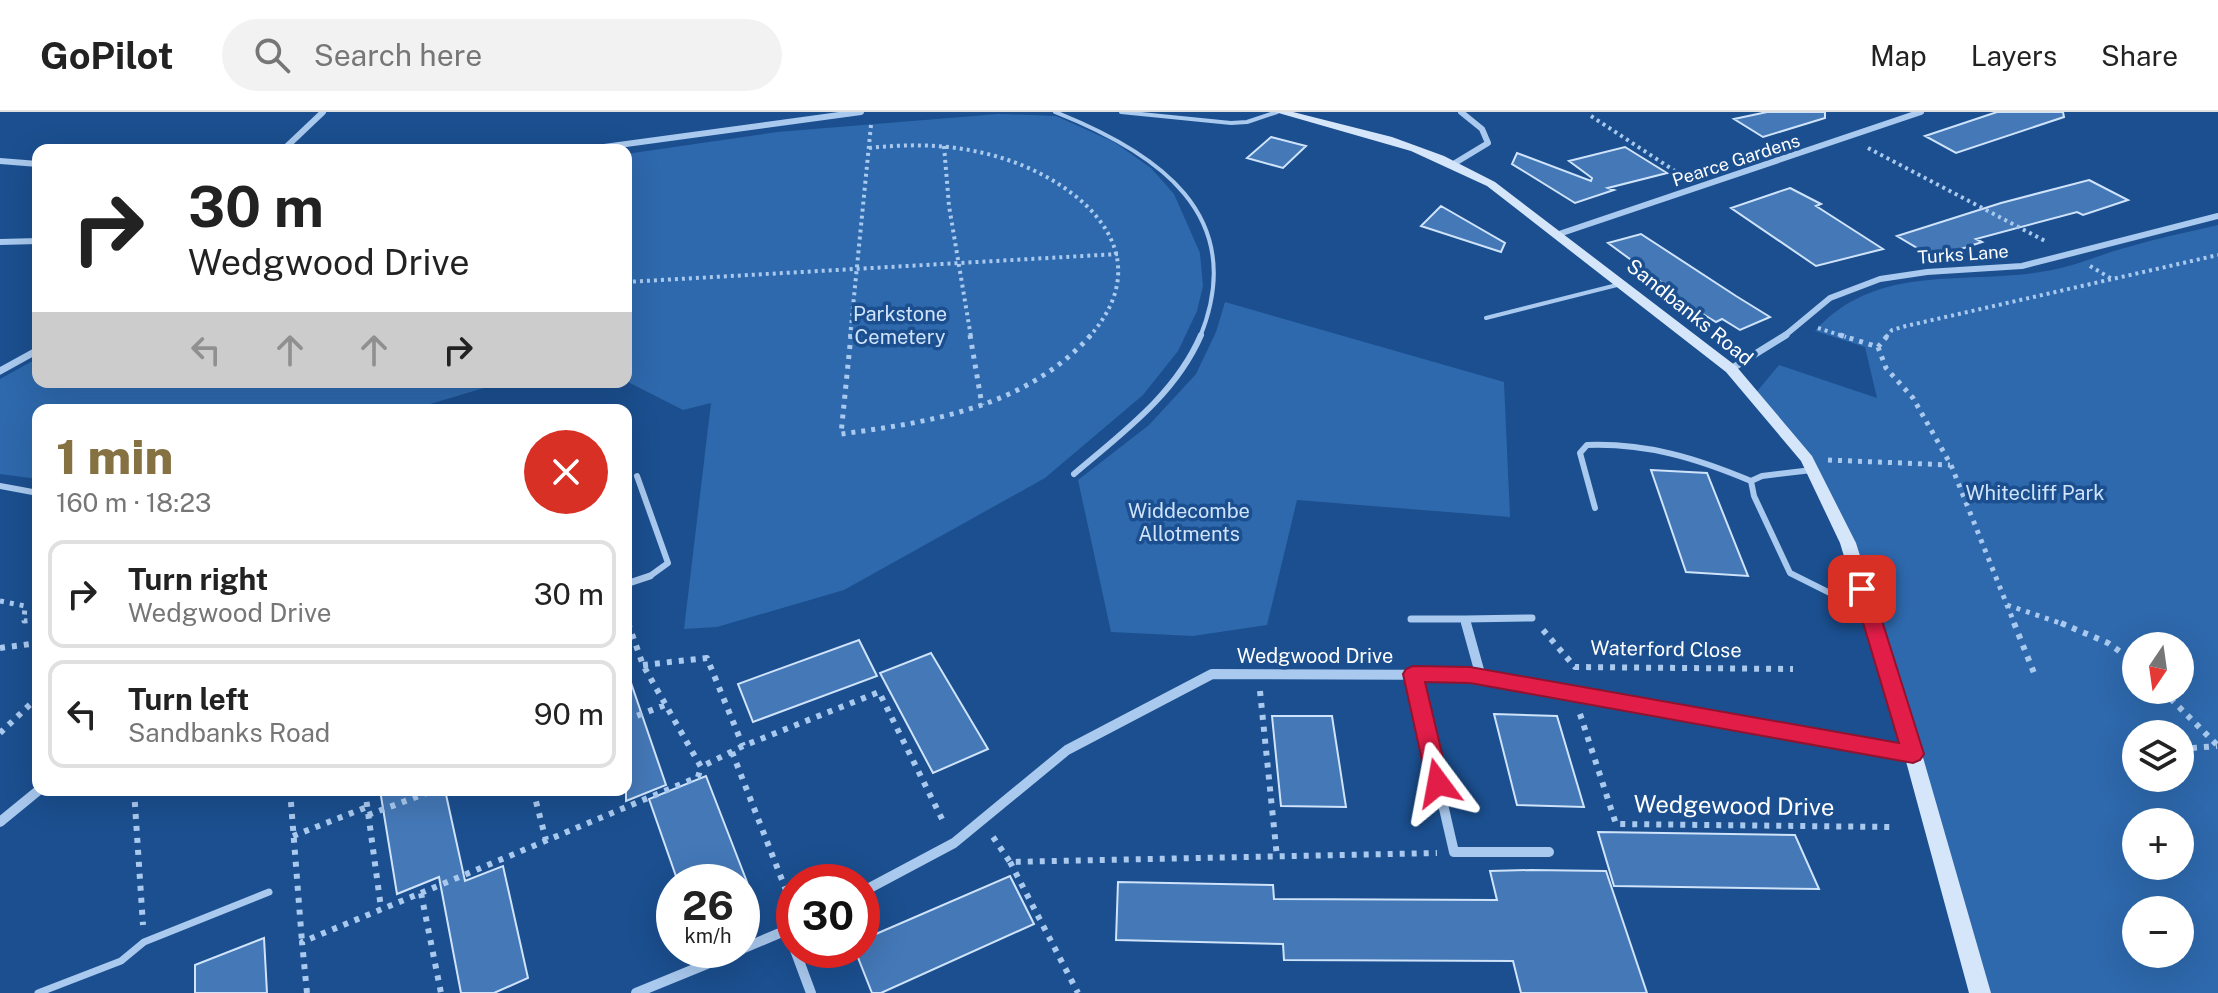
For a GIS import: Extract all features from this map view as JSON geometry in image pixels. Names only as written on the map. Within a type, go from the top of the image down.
[{"type":"main road","name":"Sandbanks Road","points":[[1279,112],[1393,141],[1455,163],[1491,184],[1731,369],[1810,464],[1848,543],[1913,754],[1980,993]]},
{"type":"street","points":[[289,144],[323,112]]},
{"type":"street","points":[[626,144],[861,112]]},
{"type":"street","points":[[1455,163],[1488,143],[1488,136],[1461,112]]},
{"type":"street","name":"Pearce Gardens","points":[[1559,234],[1921,112]]},
{"type":"street","points":[[0,161],[32,164]]},
{"type":"street","name":"Turks Lane","points":[[1731,369],[1772,346],[1835,295],[1887,277],[1935,270],[1991,270],[2071,255],[2218,216]]},
{"type":"street","points":[[0,242],[32,241]]},
{"type":"street","points":[[0,371],[32,353]]},
{"type":"street","points":[[632,582],[650,576]]},
{"type":"street","points":[[1411,619],[1532,618]]},
{"type":"street","points":[[1465,619],[1481,677]]},
{"type":"street","name":"Wedgwood Drive","points":[[880,882],[954,843],[1067,750],[1212,674],[1481,677],[1913,754]]},
{"type":"street","points":[[1413,674],[1454,852],[1549,852]]},
{"type":"street","points":[[0,822],[32,796]]},
{"type":"street","points":[[636,993],[697,968]]},
{"type":"street","points":[[802,968],[811,993]]},
{"type":"lane","points":[[1055,112],[1121,140],[1159,166],[1185,195],[1213,247],[1214,287],[1205,324],[1191,357],[1167,390],[1074,474]]},
{"type":"lane","points":[[1121,112],[1231,123],[1247,122],[1279,112]]},
{"type":"lane","points":[[1486,318],[1621,284]]},
{"type":"lane","points":[[1595,508],[1580,453],[1587,445],[1623,442],[1656,447],[1688,455],[1751,481],[1810,464]]},
{"type":"lane","points":[[637,476],[668,563],[650,576]]},
{"type":"lane","points":[[1751,481],[1765,523],[1790,573],[1869,612]]},
{"type":"lane","points":[[0,486],[32,492]]},
{"type":"lane","points":[[38,993],[121,961],[144,942],[269,892]]},
{"type":"path","points":[[1591,116],[1698,187]]},
{"type":"path","points":[[1850,138],[2112,279]]},
{"type":"path","points":[[901,144],[944,146],[999,158],[1047,176],[1066,188],[1102,220],[1121,264],[1116,293],[1093,335],[1029,385],[927,423],[841,434],[869,148],[901,144]]},
{"type":"path","points":[[944,146],[958,263],[982,405]]},
{"type":"path","points":[[632,282],[1118,254]]},
{"type":"path","points":[[1878,347],[1892,330],[2218,255]]},
{"type":"path","points":[[1802,324],[1878,347]]},
{"type":"path","points":[[1878,347],[1886,368],[1913,398],[1951,465],[2036,678]]},
{"type":"path","points":[[1810,464],[1951,465]]},
{"type":"path","points":[[0,601],[25,606],[24,621],[32,620]]},
{"type":"path","points":[[2006,605],[2097,638],[2122,652]]},
{"type":"path","name":"Waterford Close","points":[[1532,618],[1575,667],[1793,669]]},
{"type":"path","points":[[302,942],[698,777],[701,767],[643,665],[632,633]]},
{"type":"path","points":[[0,648],[32,644]]},
{"type":"path","points":[[643,665],[707,658],[743,746]]},
{"type":"path","points":[[1259,674],[1277,857]]},
{"type":"path","points":[[701,767],[743,746],[879,692],[954,843]]},
{"type":"path","name":"Wedgewood Drive","points":[[1574,694],[1616,824],[1892,827]]},
{"type":"path","points":[[0,733],[32,703]]},
{"type":"path","points":[[2176,704],[2218,746]]},
{"type":"path","points":[[632,718],[665,705]]},
{"type":"path","points":[[2194,748],[2218,746]]},
{"type":"path","points":[[732,752],[776,865]]},
{"type":"path","points":[[134,796],[144,942]]},
{"type":"path","points":[[290,796],[307,993]]},
{"type":"path","points":[[366,796],[381,908]]},
{"type":"path","points":[[293,836],[416,796]]},
{"type":"path","points":[[535,796],[546,840]]},
{"type":"path","points":[[982,822],[1010,862],[1078,993]]},
{"type":"path","points":[[1010,862],[1454,852]]},
{"type":"path","points":[[421,893],[441,993]]},
{"type":"green space","name":"Parkstone Cemetery","points":[[998,114],[1056,116],[1114,142],[1151,168],[1174,194],[1200,253],[1203,286],[1197,311],[1178,351],[1143,395],[1045,478],[844,590],[717,627],[684,629],[711,403],[683,410],[632,384],[632,153],[777,132]]},
{"type":"green space","name":"Whitecliff Park","points":[[2218,225],[2218,993],[1980,993],[1848,543],[1807,459],[1754,395],[1779,365],[1877,398],[1865,347],[1815,331],[1840,309],[1867,294],[1926,280],[2020,275],[2052,270]]},
{"type":"green space","name":"Widdecombe Allotments","points":[[1225,302],[1504,382],[1510,517],[1297,500],[1267,625],[1193,636],[1111,632],[1078,480],[1149,425],[1196,374],[1216,332]]},
{"type":"green space","points":[[32,361],[32,388],[484,388],[430,404],[32,404],[32,478],[0,474],[0,379]]},
{"type":"building","points":[[1767,112],[1825,112],[1825,118],[1763,137],[1734,119]]},
{"type":"building","points":[[1997,112],[2063,112],[2064,117],[1956,153],[1925,136]]},
{"type":"building","points":[[1271,137],[1306,146],[1283,168],[1247,158]]},
{"type":"building","points":[[1625,147],[1667,173],[1608,188],[1614,190],[1575,203],[1512,164],[1517,153],[1591,181],[1592,178],[1569,161]]},
{"type":"building","points":[[2089,180],[2128,200],[2083,215],[2077,212],[1976,239],[1982,242],[1934,258],[1897,236],[2001,203]]},
{"type":"building","points":[[1790,188],[1821,204],[1816,206],[1883,249],[1816,266],[1731,208]]},
{"type":"building","points":[[1441,206],[1505,243],[1501,252],[1421,226]]},
{"type":"building","points":[[1641,234],[1770,317],[1740,330],[1722,319],[1716,322],[1662,289],[1668,287],[1608,243]]},
{"type":"building","points":[[1651,470],[1707,473],[1748,576],[1686,572]]},
{"type":"building","points":[[859,640],[877,676],[753,722],[738,684]]},
{"type":"building","points":[[931,653],[988,749],[933,773],[880,673]]},
{"type":"building","points":[[632,686],[666,785],[626,801],[626,796],[632,796]]},
{"type":"building","points":[[1494,714],[1557,716],[1584,807],[1517,805]]},
{"type":"building","points":[[1272,716],[1332,716],[1346,807],[1281,806]]},
{"type":"building","points":[[706,776],[740,864],[672,864],[649,799]]},
{"type":"building","points":[[381,796],[446,796],[465,881],[503,866],[528,978],[494,993],[461,993],[439,877],[397,894]]},
{"type":"building","points":[[1598,832],[1795,835],[1819,889],[1614,886]]},
{"type":"building","points":[[1490,871],[1606,871],[1647,993],[1521,993],[1513,961],[1284,960],[1283,944],[1116,940],[1118,882],[1273,885],[1274,899],[1497,900]]},
{"type":"building","points":[[1010,876],[1034,924],[881,993],[872,993],[862,968],[880,968],[880,932]]},
{"type":"building","points":[[264,938],[267,993],[195,993],[195,965]]},
{"type":"route","points":[[1438,783],[1413,674],[1470,675],[1913,754],[1862,589]]}]
